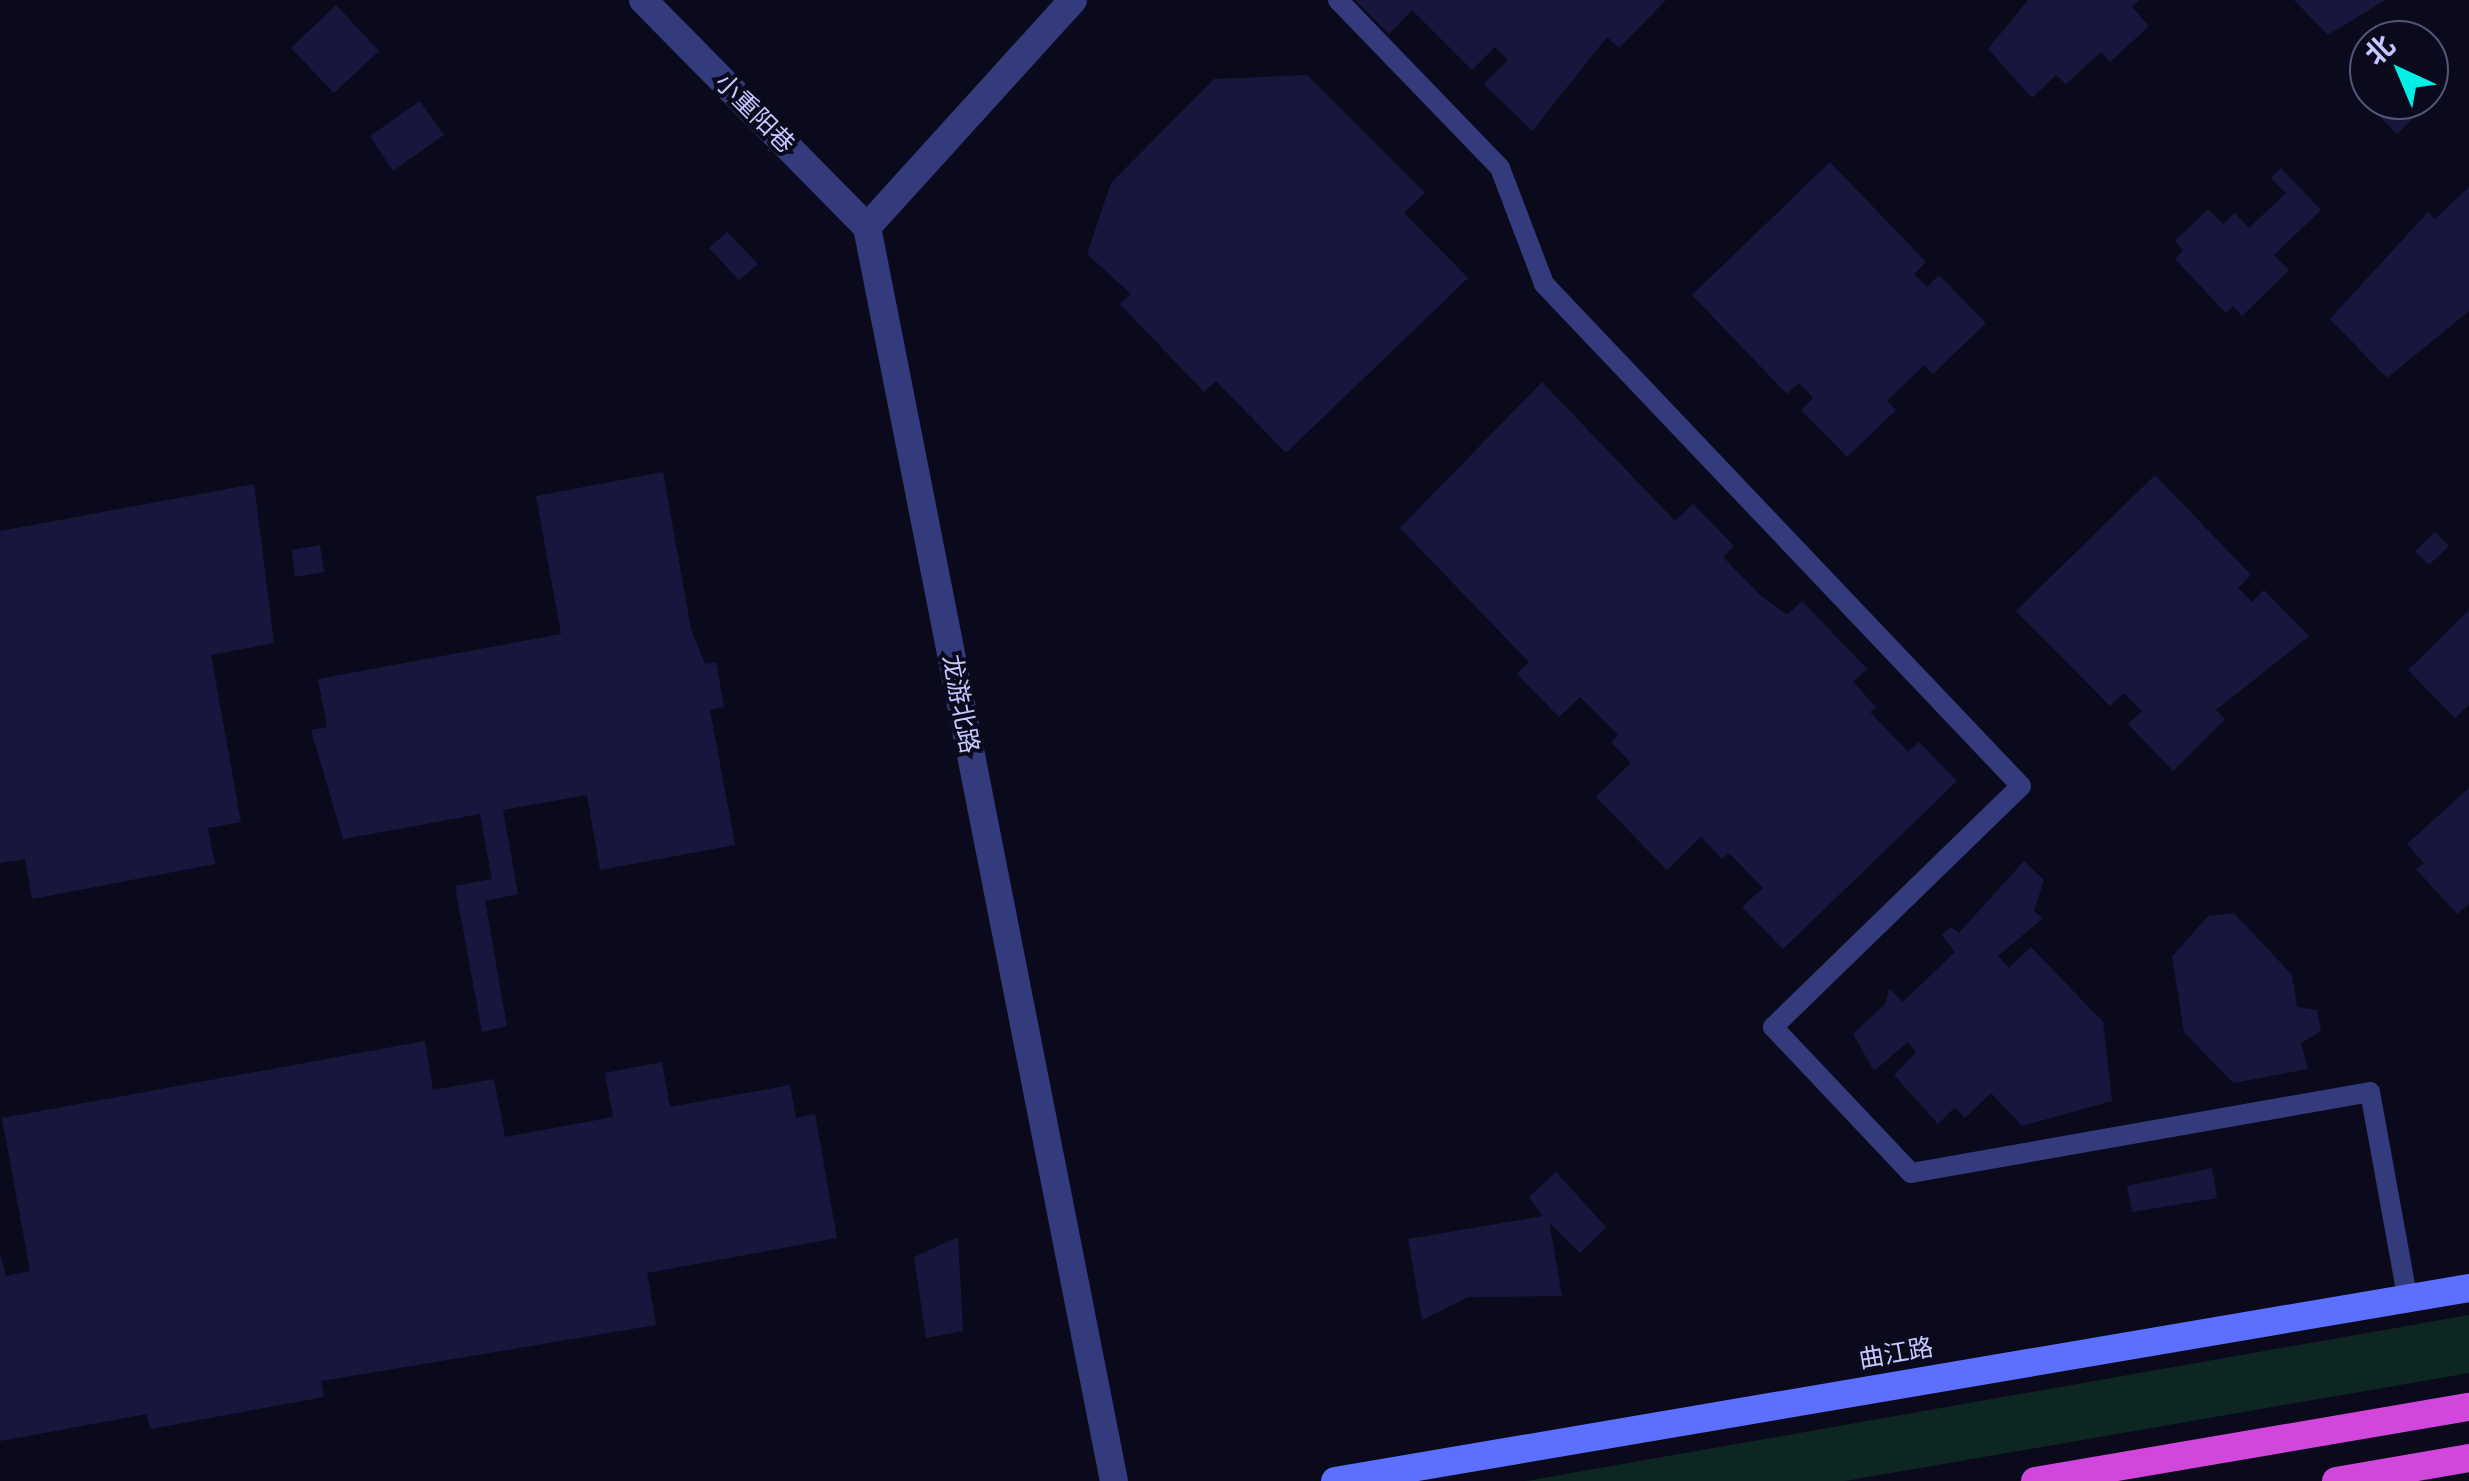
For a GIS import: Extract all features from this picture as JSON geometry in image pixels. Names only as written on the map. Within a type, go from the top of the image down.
[{"type":"highway","points":[[2035,1481],[2469,1406]]},
{"type":"highway","points":[[2336,1481],[2469,1458]]},
{"type":"main road","name":"曲江路","points":[[1334,1481],[2469,1288]]},
{"type":"street","name":"小重阳巷","points":[[643,0],[867,227]]},
{"type":"street","points":[[867,227],[1073,0]]},
{"type":"street","name":"龙游北路","points":[[867,227],[1114,1481]]},
{"type":"lane","points":[[1338,0],[1500,168],[1544,284],[2021,786],[1773,1027],[1911,1173],[2370,1092],[2408,1296]]},
{"type":"green space","points":[[2469,1315],[2469,1373],[1845,1481],[1526,1481]]},
{"type":"building","points":[[1355,0],[1666,0],[1619,48],[1607,37],[1532,131],[1484,84],[1508,60],[1495,47],[1472,70],[1412,10],[1389,34]]},
{"type":"building","points":[[2028,0],[2139,0],[2132,7],[2149,26],[2110,62],[2101,52],[2066,84],[2056,75],[2032,98],[1988,49]]},
{"type":"building","points":[[2294,0],[2385,0],[2349,20],[2328,35]]},
{"type":"building","points":[[336,5],[379,51],[334,93],[291,48]]},
{"type":"building","points":[[1307,75],[1425,193],[1404,213],[1468,278],[1286,453],[1216,381],[1204,392],[1120,304],[1131,294],[1087,254],[1111,183],[1214,79]]},
{"type":"building","points":[[420,101],[444,135],[393,171],[370,136]]},
{"type":"building","points":[[2383,120],[2412,120],[2397,134]]},
{"type":"building","points":[[1830,162],[1926,262],[1914,274],[1927,287],[1939,275],[1986,323],[1933,374],[1924,365],[1887,401],[1896,410],[1847,457],[1801,410],[1813,398],[1799,383],[1787,394],[1692,295]]},
{"type":"building","points":[[2281,168],[2321,210],[2274,255],[2289,270],[2242,316],[2233,306],[2226,313],[2175,259],[2183,250],[2175,241],[2208,209],[2223,224],[2235,213],[2249,228],[2286,193],[2271,178]]},
{"type":"building","points":[[2469,187],[2469,311],[2387,378],[2330,319],[2428,212],[2435,219]]},
{"type":"building","points":[[727,232],[758,264],[739,280],[709,248]]},
{"type":"building","points":[[1542,382],[1675,521],[1693,504],[1734,546],[1723,557],[1760,595],[1787,615],[1802,601],[1867,669],[1853,682],[1876,707],[1870,712],[1908,752],[1919,742],[1957,781],[1783,949],[1742,907],[1763,888],[1729,853],[1722,859],[1701,837],[1667,870],[1596,797],[1631,763],[1611,742],[1618,735],[1580,697],[1559,717],[1517,674],[1529,662],[1400,528]]},
{"type":"building","points":[[663,472],[691,629],[705,664],[716,662],[724,707],[710,710],[735,845],[600,870],[587,795],[503,810],[518,894],[485,901],[507,1026],[482,1032],[455,886],[492,879],[480,814],[343,839],[311,730],[327,727],[318,679],[561,634],[536,496]]},
{"type":"building","points":[[2155,475],[2251,575],[2238,588],[2252,602],[2264,590],[2309,636],[2216,710],[2225,719],[2173,771],[2128,724],[2142,711],[2124,693],[2110,706],[2016,611]]},
{"type":"building","points":[[254,484],[274,643],[211,655],[241,822],[208,828],[215,864],[32,899],[25,859],[0,863],[0,531]]},
{"type":"building","points":[[2435,532],[2449,546],[2429,565],[2415,551]]},
{"type":"building","points":[[320,545],[324,572],[295,577],[292,550]]},
{"type":"building","points":[[2469,610],[2469,705],[2455,718],[2408,670]]},
{"type":"building","points":[[2469,788],[2469,904],[2457,914],[2416,869],[2424,863],[2407,844]]},
{"type":"building","points":[[2024,861],[2044,880],[2034,911],[2043,918],[1998,956],[2009,968],[2031,947],[2103,1022],[2112,1101],[2022,1126],[1991,1093],[1965,1118],[1955,1107],[1938,1124],[1894,1075],[1916,1052],[1908,1042],[1874,1071],[1853,1034],[1886,1003],[1889,988],[1903,1002],[1955,952],[1942,935],[1951,927],[1959,933]]},
{"type":"building","points":[[2234,913],[2292,975],[2297,1007],[2317,1010],[2321,1031],[2301,1043],[2308,1069],[2233,1083],[2184,1032],[2172,957],[2208,916]]},
{"type":"building","points":[[425,1041],[433,1090],[494,1079],[505,1137],[613,1117],[605,1073],[662,1062],[670,1107],[790,1085],[796,1118],[815,1114],[837,1238],[647,1273],[656,1325],[321,1381],[324,1397],[150,1429],[147,1414],[0,1441],[0,1253],[6,1276],[30,1271],[2,1118]]},
{"type":"building","points":[[2212,1168],[2217,1198],[2132,1212],[2127,1186]]},
{"type":"building","points":[[1556,1172],[1606,1227],[1580,1253],[1549,1222],[1562,1296],[1468,1297],[1422,1320],[1408,1239],[1543,1216],[1529,1197]]},
{"type":"building","points":[[958,1237],[963,1331],[926,1338],[914,1257]]}]
